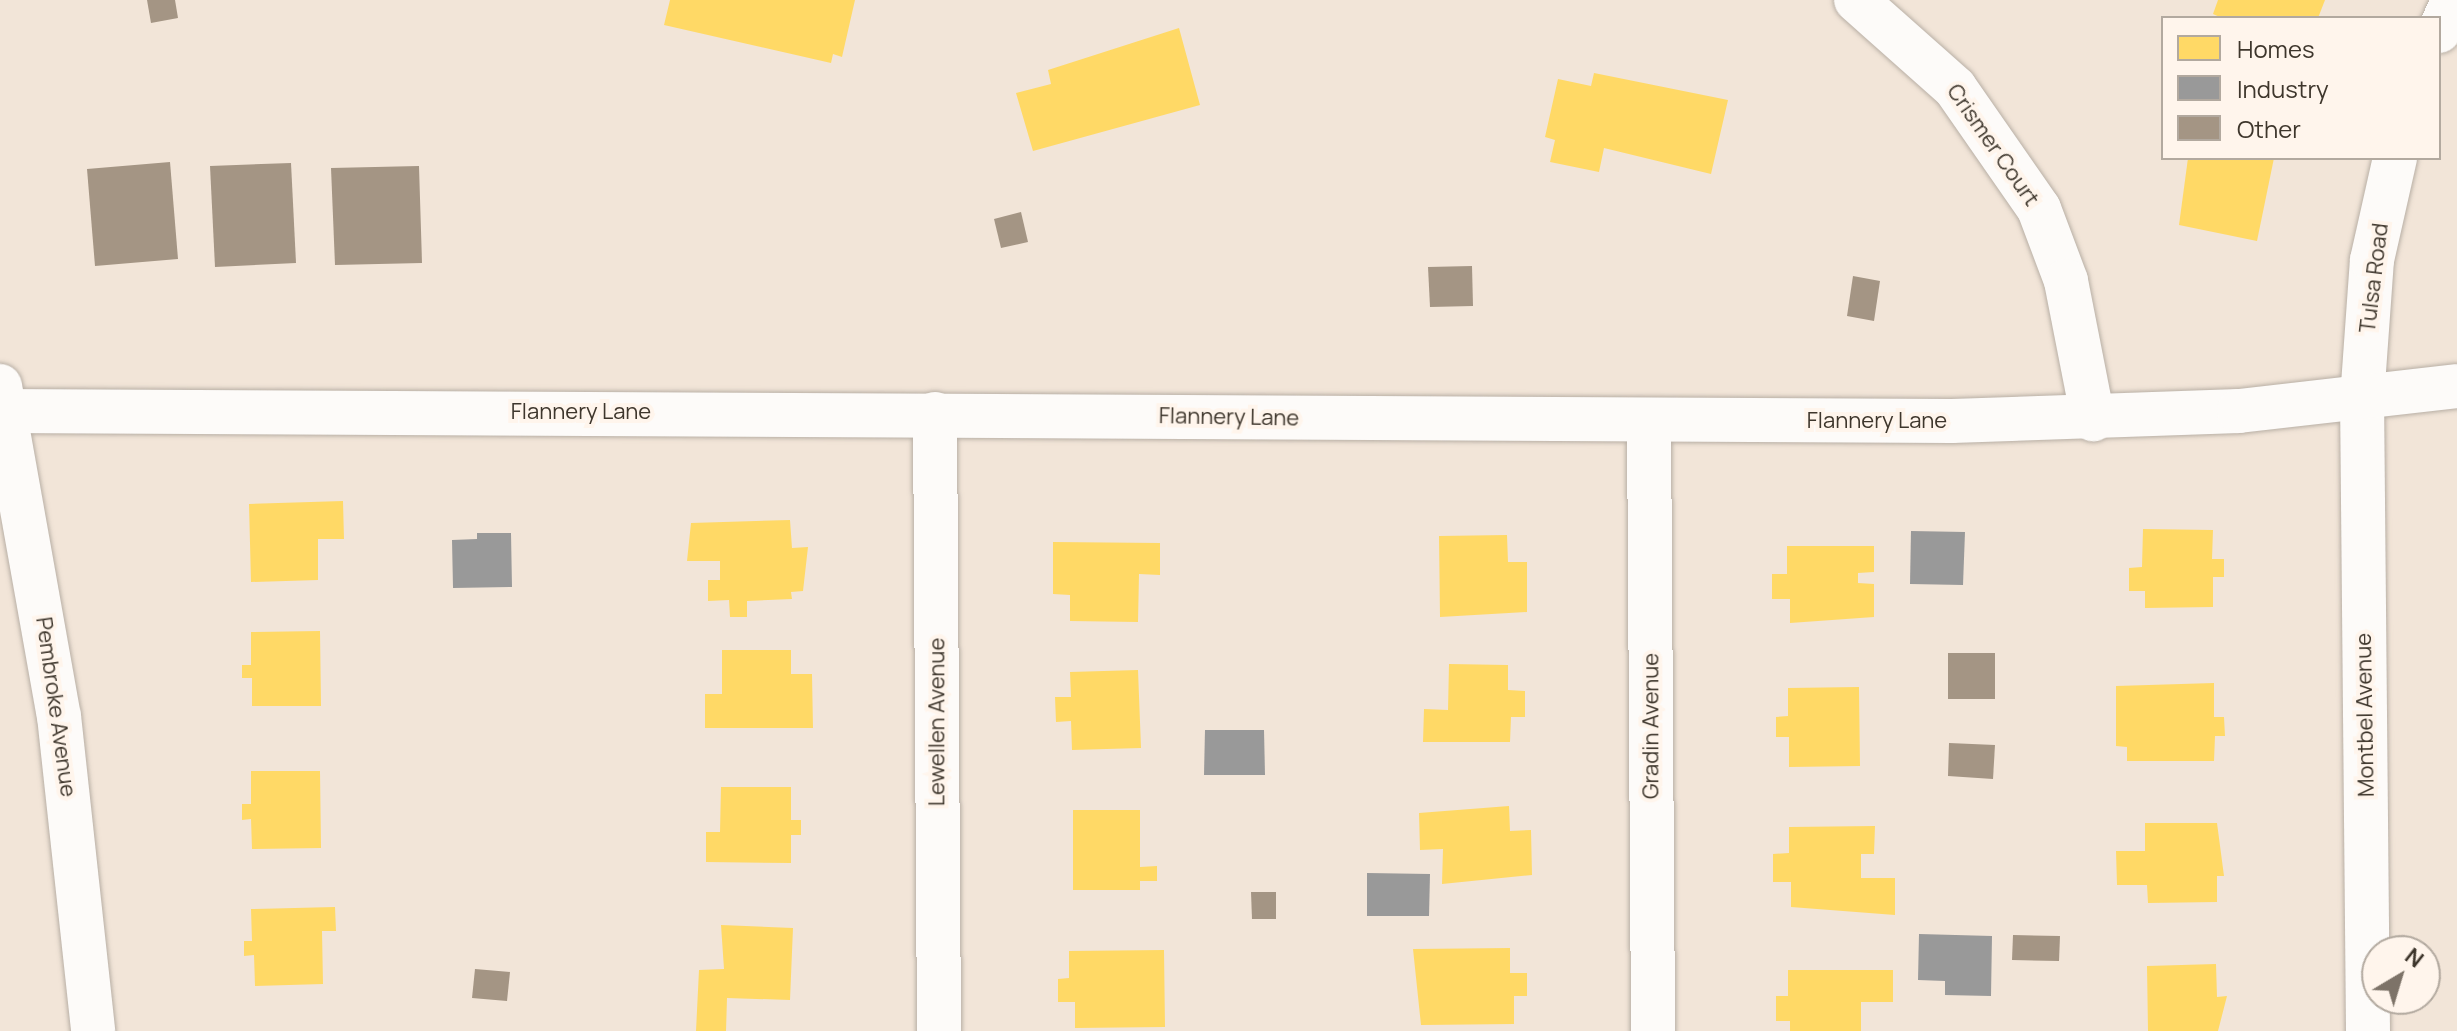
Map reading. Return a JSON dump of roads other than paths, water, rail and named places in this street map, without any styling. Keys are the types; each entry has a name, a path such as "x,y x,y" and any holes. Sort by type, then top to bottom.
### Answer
{"street":[{"name":"Crismer Court","path":"1856,0 1955,88 2039,209 2066,281 2093,419"},
{"path":"2441,27 2454,0"},
{"name":"Tulsa Road","path":"2362,399 2372,260 2395,160"},
{"name":"Flannery Lane","path":"2,403 1649,421 2093,419 2362,399 2457,386"},
{"name":"Montbel Avenue","path":"2362,399 2368,1031"},
{"name":"Pembroke Avenue","path":"2,403 59,716 93,1031"},
{"name":"Lewellen Avenue","path":"935,414 939,1031"},
{"name":"Gradin Avenue","path":"1649,421 1653,1031"}]}
